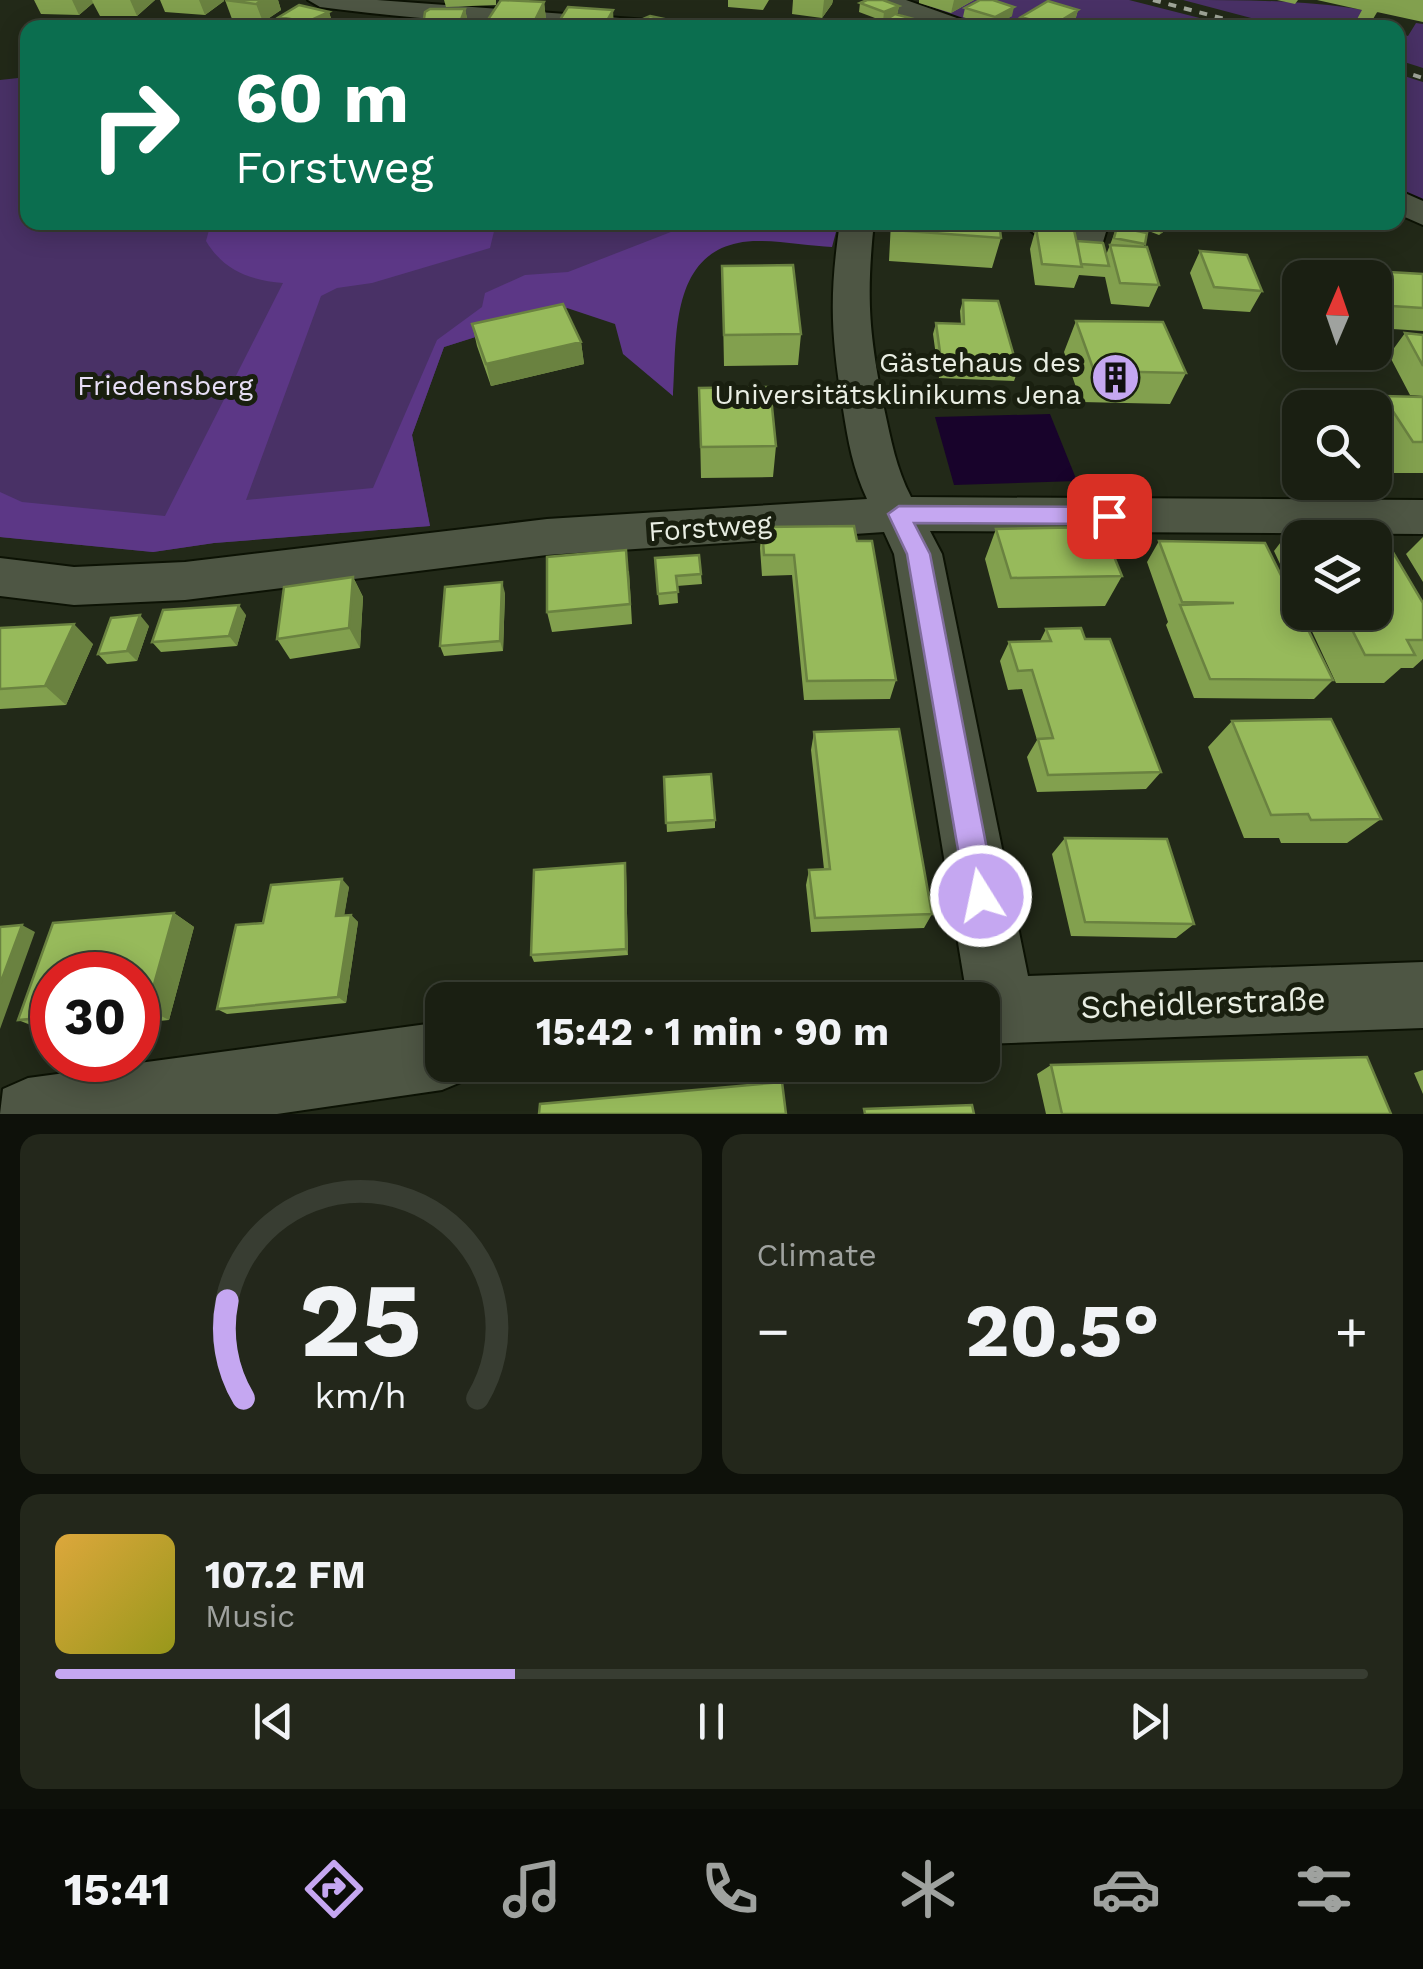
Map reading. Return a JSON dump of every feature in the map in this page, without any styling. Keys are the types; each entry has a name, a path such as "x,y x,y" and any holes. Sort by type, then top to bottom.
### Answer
{"street":[{"path":"320,0 565,20"},
{"path":"883,0 939,20"},
{"path":"856,230 849,286 850,334 875,470 918,554 987,982"},
{"path":"1049,230 1069,237 1090,235 1091,230"},
{"name":"Forstweg","path":"0,577 74,586 184,581 547,537 899,514 1423,516"},
{"name":"Scheidlerstraße","path":"1000,1010 1423,996"},
{"path":"28,1114 425,1058"}],"green space":[{"path":"969,0 1129,0 1208,20 960,20 915,5"},
{"path":"1183,0 1275,1 1363,10 1358,20 1259,20"},
{"path":"1416,23 1423,24 1423,68 1405,62 1405,35"},
{"path":"1405,76 1423,82 1423,203 1405,194"},
{"name":"Friedensberg","path":"20,78 20,230 714,230 567,308 444,347 412,435 430,526 214,543 153,552 0,537 0,80"}],"shaded area":[{"path":"209,230 494,230 490,248 372,283 337,288 321,296 246,500 373,488 437,340 482,307 485,293 525,275 568,272 676,230 836,232 832,247 748,241 716,251 699,265 681,304 673,396 623,354 615,324 567,308 444,347 412,435 430,526 214,543 153,552 0,537 0,492 22,502 165,516 283,283 249,276 230,267 206,241"},
{"path":"1050,414 1077,481 954,485 935,417"}],"building":[{"path":"225,0 262,0 256,4"},
{"path":"501,0 544,2 535,20 488,20"},
{"path":"867,0 899,6 884,12 860,3"},
{"path":"980,0 1014,7 995,17 965,8"},
{"path":"1048,1 1078,10 1062,20 1021,17"},
{"path":"299,5 329,12 311,20 279,17"},
{"path":"568,7 613,10 607,20 560,20"},
{"path":"465,9 461,20 424,20 425,12"},
{"path":"895,14 917,20 886,20"},
{"path":"894,230 1000,230 1001,238"},
{"path":"1036,230 1074,230 1082,267 1042,264"},
{"path":"1116,230 1147,233 1145,244 1114,238"},
{"path":"1077,241 1103,243 1109,266 1081,264"},
{"path":"1110,245 1147,247 1159,285 1120,283"},
{"path":"1200,251 1247,255 1262,291 1214,287"},
{"path":"793,265 801,334 724,335 722,266"},
{"path":"1392,272 1423,274 1423,308 1392,306"},
{"path":"963,300 998,301 1018,370 942,367 936,323 964,324"},
{"path":"563,304 581,342 486,364 472,324"},
{"path":"1076,321 1163,322 1186,373 1094,371"},
{"path":"1405,333 1423,335 1423,366"},
{"path":"770,387 776,446 701,447 699,388"},
{"path":"1392,396 1423,397 1423,442 1413,442 1392,410"},
{"path":"854,526 857,541 872,541 896,680 807,681 794,555 764,555 762,527"},
{"path":"1102,527 1122,576 1011,578 996,529"},
{"path":"1159,541 1265,543 1282,577 1282,630 1308,630 1333,680 1210,679 1180,605 1234,603 1182,602"},
{"path":"626,550 630,604 547,612 547,557"},
{"path":"1392,551 1423,603 1423,640 1407,640 1415,655 1365,655 1352,630 1392,630"},
{"path":"699,555 701,574 676,576 678,592 658,594 655,558"},
{"path":"353,577 349,628 277,639 284,587"},
{"path":"502,582 500,641 440,646 445,587"},
{"path":"239,605 229,636 152,642 163,610"},
{"path":"140,615 127,651 98,654 111,618"},
{"path":"74,624 45,686 0,689 0,628"},
{"path":"1081,628 1085,639 1110,639 1161,772 1048,775 1038,739 1053,738 1032,670 1018,671 1009,642 1051,641 1046,629"},
{"path":"1331,719 1381,819 1311,820 1308,814 1271,815 1232,721"},
{"path":"899,729 932,914 815,918 809,870 830,869 814,732"},
{"path":"711,774 715,820 666,823 664,777"},
{"path":"1065,838 1167,839 1194,924 1085,922"},
{"path":"625,863 626,949 531,955 534,870"},
{"path":"342,879 336,916 351,915 338,997 217,1009 236,925 263,923 271,885"},
{"path":"174,913 160,963 160,952 43,952 53,923"},
{"path":"22,925 0,984 0,927"},
{"path":"30,987 30,1019 18,1020"},
{"path":"1367,1057 1391,1114 1062,1114 1051,1065"},
{"path":"782,1082 786,1114 539,1114 540,1104"},
{"path":"972,1105 974,1114 865,1114 864,1109"}],"railway":[{"path":"1153,0 1228,20"},
{"path":"1405,72 1423,78"}],"place":[{"name":"Gästehaus des Universitätsklinikums Jena","path":"1116,378"}],"route":[{"path":"981,896 918,554 899,514 1109,516"}]}
